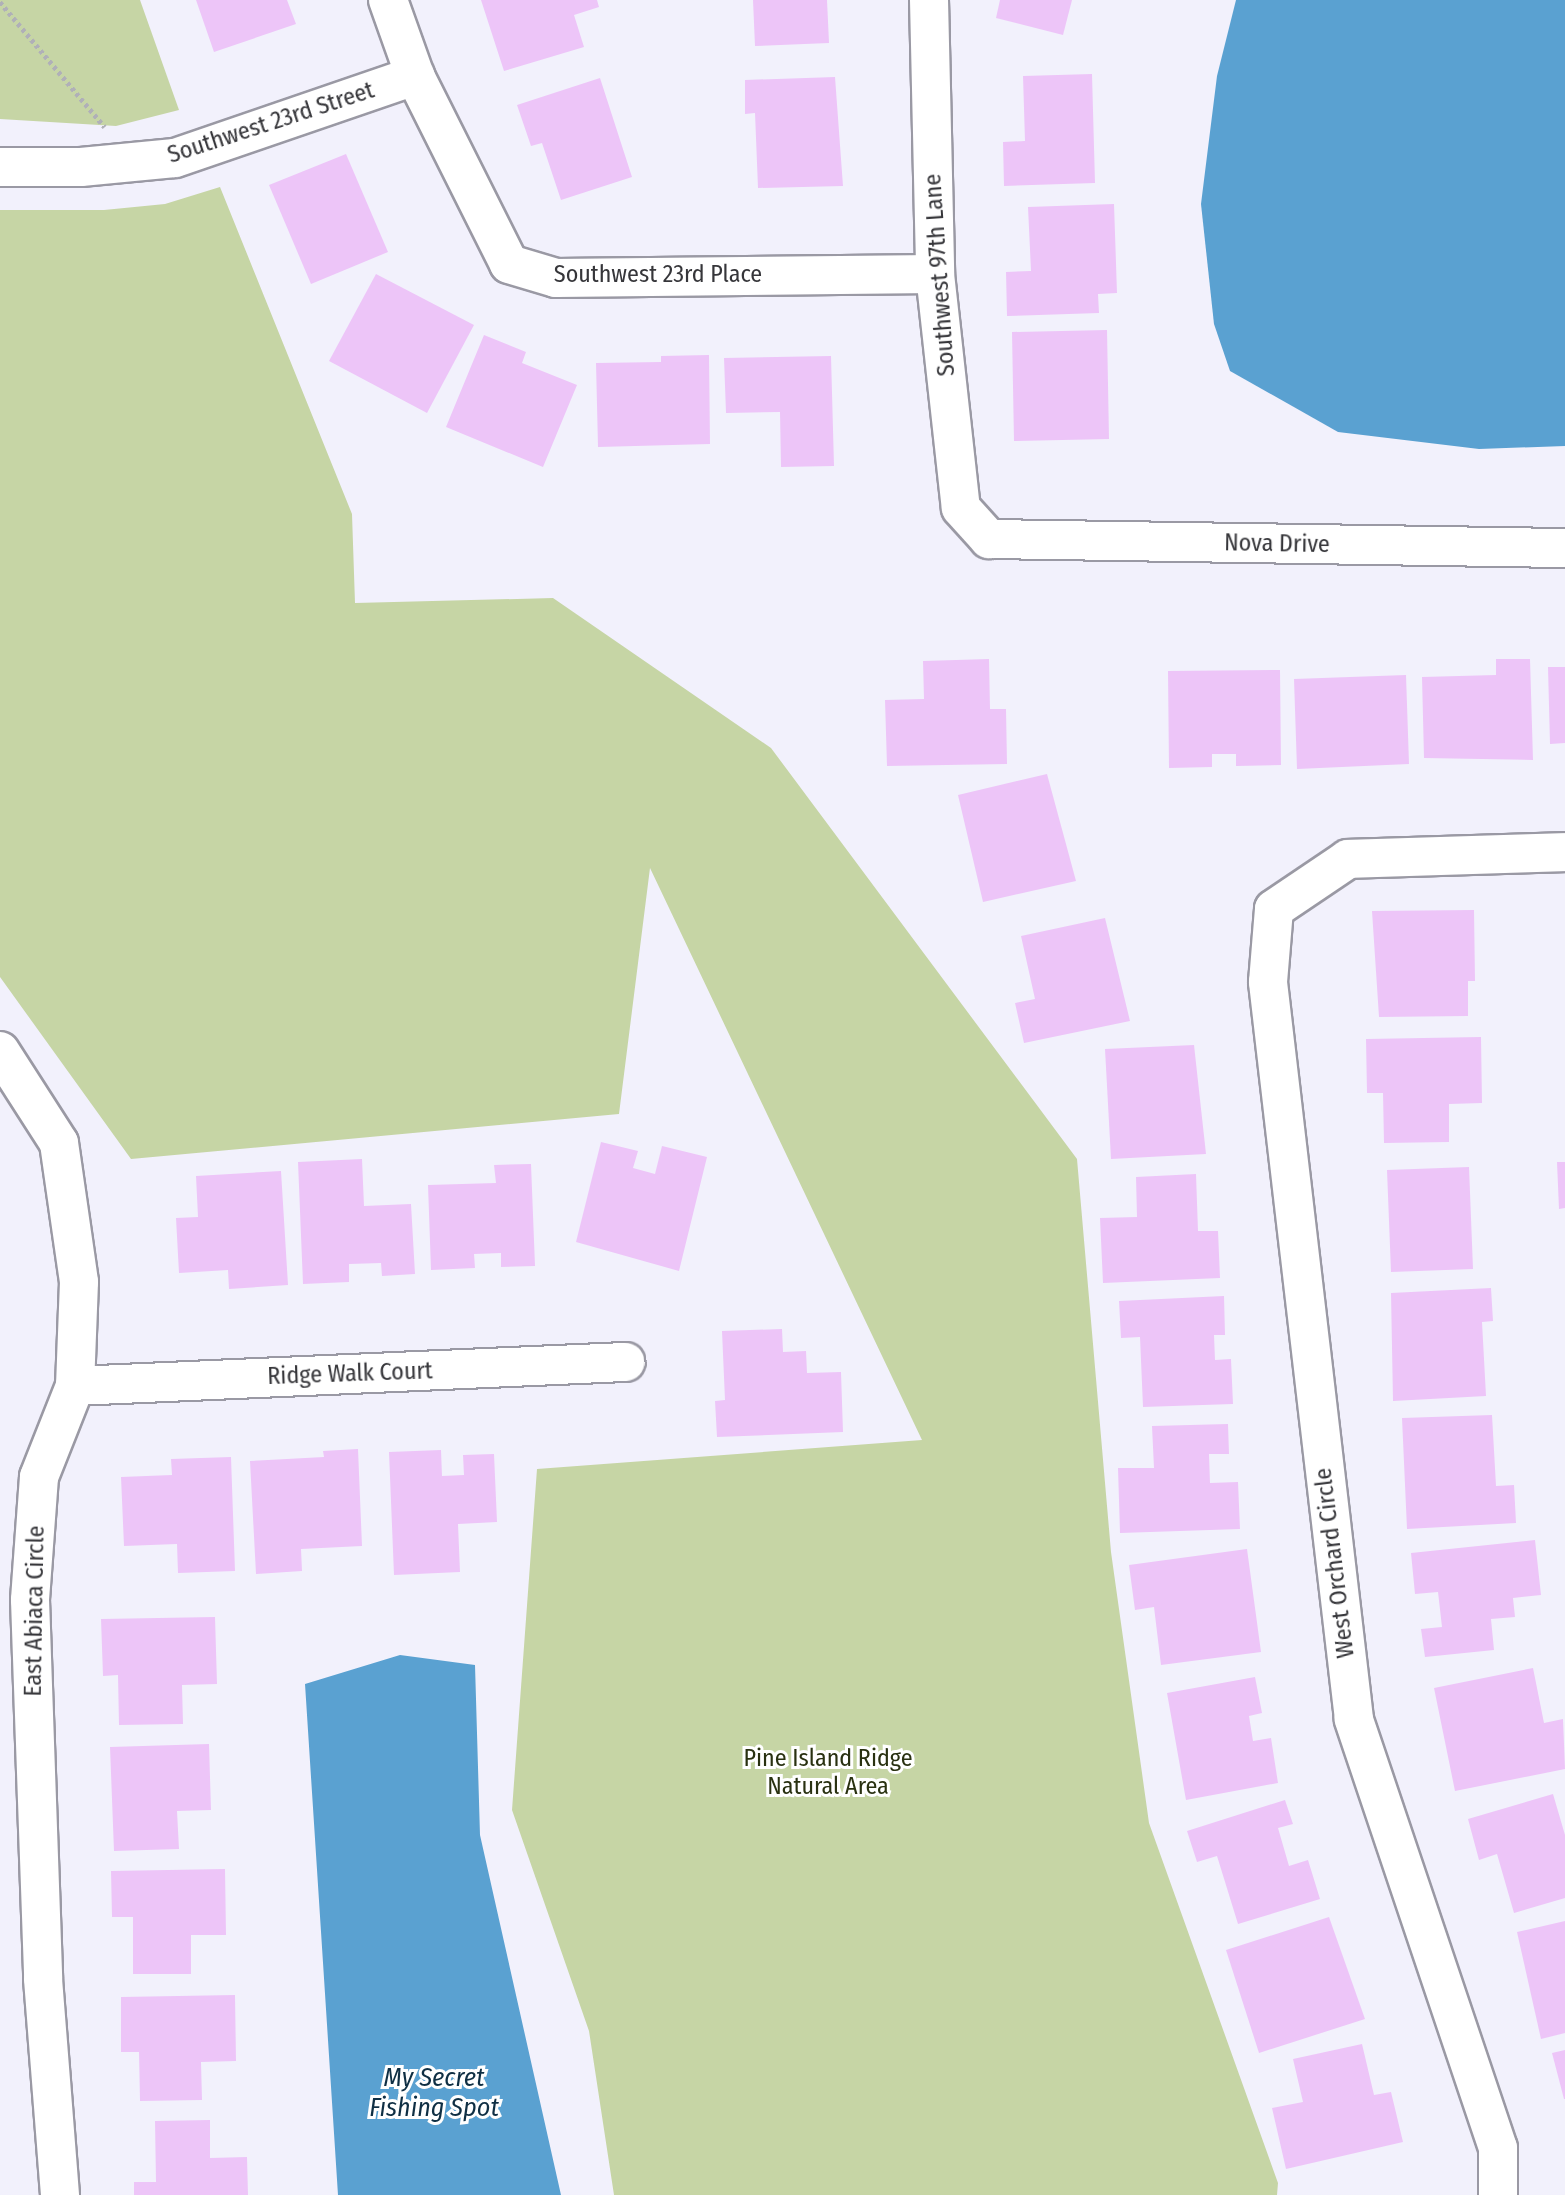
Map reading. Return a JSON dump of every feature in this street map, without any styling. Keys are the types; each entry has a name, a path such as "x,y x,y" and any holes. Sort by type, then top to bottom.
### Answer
{"street":[{"name":"Southwest 23rd Place","path":"388,0 415,76 509,264 556,278 935,274"},
{"name":"Southwest 97th Lane","path":"929,0 935,274 961,508 989,539"},
{"name":"Southwest 23rd Street","path":"0,167 175,158 415,76"},
{"name":"Nova Drive","path":"989,539 1565,548"},
{"name":"West Orchard Circle","path":"1498,2195 1498,2148 1354,1719 1268,982 1274,909 1348,859 1565,852"},
{"name":"East Abiaca Circle","path":"0,1051 59,1143 79,1282 75,1386 39,1477 30,1600 43,1979 60,2195"},
{"name":"Ridge Walk Court","path":"75,1386 625,1362"}],"path":[{"path":"0,2 135,162"}],"green space":[{"path":"0,0 140,0 179,110 116,126 0,119"},
{"name":"Pine Island Ridge Natural Area","path":"220,187 352,514 355,603 553,598 771,748 1077,1159 1111,1552 1149,1823 1278,2183 1277,2195 614,2195 589,2031 512,1810 537,1469 922,1440 650,868 619,1114 131,1159 0,977 0,210 104,210 165,204"}],"water":[{"path":"1236,0 1565,0 1565,446 1479,449 1338,432 1230,371 1214,324 1201,204 1217,76"},
{"name":"My Secret Fishing Spot","path":"400,1655 475,1665 480,1835 561,2195 338,2195 305,1684"}],"building":[{"path":"196,0 287,0 296,24 214,52"},
{"path":"481,0 597,0 599,7 574,15 584,47 504,71"},
{"path":"753,0 827,0 829,43 755,46"},
{"path":"1000,0 1072,0 1063,35 996,18"},
{"path":"1092,74 1095,183 1004,186 1003,142 1025,141 1023,76"},
{"path":"835,77 843,186 758,188 755,113 745,114 745,80"},
{"path":"600,78 632,177 561,200 542,143 531,146 517,105"},
{"path":"346,154 388,252 311,284 269,185"},
{"path":"1114,204 1117,293 1098,294 1099,313 1007,316 1006,272 1031,271 1028,207"},
{"path":"376,274 474,325 427,413 329,361"},
{"path":"1107,330 1109,439 1014,441 1012,332"},
{"path":"484,335 526,352 522,363 577,385 543,467 446,427"},
{"path":"709,355 710,444 598,447 596,363 661,362 661,356"},
{"path":"831,356 834,466 781,467 780,412 726,413 724,358"},
{"path":"989,659 990,709 1006,709 1007,764 887,766 885,700 924,699 923,661"},
{"path":"1496,659 1530,659 1533,760 1424,758 1422,677 1496,675"},
{"path":"1548,667 1565,667 1565,743 1550,744"},
{"path":"1280,670 1281,765 1236,766 1236,754 1212,754 1212,767 1169,768 1168,671"},
{"path":"1406,675 1409,764 1297,769 1294,679"},
{"path":"1047,774 1076,881 983,902 958,795"},
{"path":"1474,910 1475,981 1468,981 1468,1016 1379,1017 1372,911"},
{"path":"1105,918 1130,1021 1024,1043 1015,1003 1035,999 1021,936"},
{"path":"1481,1037 1482,1103 1449,1104 1449,1142 1384,1143 1383,1093 1367,1093 1366,1039"},
{"path":"1194,1045 1206,1154 1111,1159 1105,1049"},
{"path":"601,1142 638,1151 633,1168 655,1174 662,1146 707,1157 679,1271 576,1242"},
{"path":"362,1159 364,1206 411,1204 415,1274 382,1276 381,1263 349,1264 349,1282 303,1284 298,1162"},
{"path":"1557,1162 1565,1162 1565,1208 1559,1209"},
{"path":"531,1164 535,1266 501,1267 501,1253 474,1254 475,1268 431,1270 428,1185 496,1183 494,1165"},
{"path":"1469,1167 1473,1269 1391,1272 1387,1170"},
{"path":"281,1171 288,1285 229,1289 228,1270 179,1273 176,1218 198,1217 196,1176"},
{"path":"1196,1174 1198,1231 1218,1231 1220,1278 1103,1283 1100,1218 1137,1217 1136,1177"},
{"path":"1491,1288 1493,1321 1482,1322 1486,1396 1393,1401 1391,1293"},
{"path":"1224,1296 1225,1335 1214,1335 1215,1360 1231,1359 1233,1404 1143,1407 1140,1337 1121,1338 1119,1301"},
{"path":"782,1329 783,1352 806,1351 807,1373 841,1372 843,1432 717,1437 715,1401 725,1400 722,1331"},
{"path":"1492,1415 1496,1486 1514,1485 1516,1523 1407,1529 1402,1418"},
{"path":"1228,1424 1229,1454 1209,1454 1210,1483 1238,1482 1240,1529 1120,1533 1118,1468 1154,1468 1152,1426"},
{"path":"358,1449 362,1546 301,1549 302,1571 256,1574 250,1461 324,1457 323,1451"},
{"path":"441,1450 442,1476 464,1475 463,1455 494,1454 497,1522 458,1524 460,1572 394,1575 389,1452"},
{"path":"231,1457 235,1571 178,1573 177,1544 124,1546 121,1477 172,1475 171,1459"},
{"path":"1535,1540 1541,1595 1513,1598 1515,1617 1491,1619 1494,1650 1425,1657 1421,1629 1442,1627 1438,1592 1415,1594 1411,1553"},
{"path":"1247,1549 1261,1652 1161,1665 1154,1607 1135,1610 1129,1565"},
{"path":"215,1617 217,1684 182,1685 183,1724 119,1725 118,1675 103,1676 101,1619"},
{"path":"1533,1668 1544,1723 1563,1719 1565,1769 1455,1791 1434,1688"},
{"path":"1255,1677 1262,1713 1249,1716 1253,1741 1271,1738 1278,1783 1186,1800 1167,1693"},
{"path":"209,1744 211,1810 177,1811 179,1849 114,1851 110,1747"},
{"path":"1553,1794 1565,1835 1565,1898 1514,1913 1497,1854 1479,1860 1468,1819"},
{"path":"1285,1800 1293,1824 1278,1828 1289,1866 1308,1860 1320,1899 1238,1924 1217,1856 1197,1862 1187,1831"},
{"path":"225,1869 226,1935 191,1935 191,1974 133,1974 133,1917 112,1917 111,1871"},
{"path":"1329,1917 1365,2019 1259,2053 1226,1950"},
{"path":"1565,1921 1565,2033 1541,2039 1517,1932"},
{"path":"235,1995 236,2061 201,2062 202,2100 140,2101 139,2052 121,2052 121,1997"},
{"path":"1362,2044 1374,2095 1391,2092 1403,2142 1286,2169 1272,2108 1303,2102 1293,2059"},
{"path":"1565,2050 1565,2099 1564,2099 1552,2053"},
{"path":"210,2120 210,2158 247,2157 248,2195 134,2195 134,2182 156,2182 155,2121"}]}
